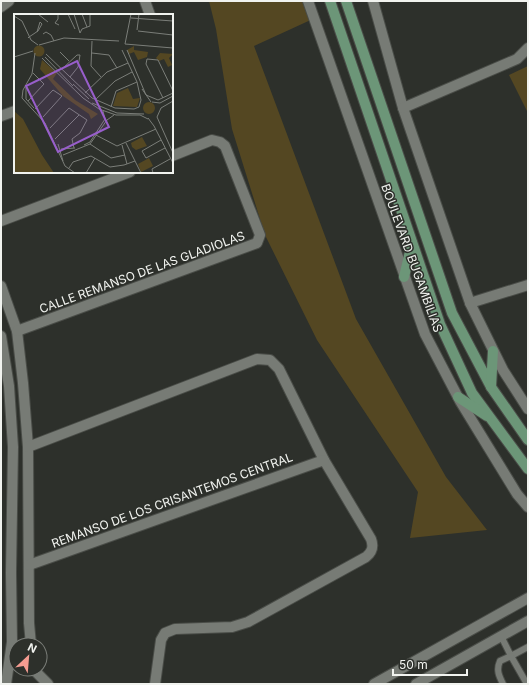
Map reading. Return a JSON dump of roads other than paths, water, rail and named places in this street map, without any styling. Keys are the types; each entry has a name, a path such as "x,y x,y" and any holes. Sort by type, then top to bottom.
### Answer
{"street":[{"path":"1,7 9,1"},
{"path":"145,1 150,14"},
{"name":"BOULEVARD BUGAMBILIAS","path":"308,1 425,334 458,397 517,494 528,507"},
{"name":"BOULEVARD BUGAMBILIAS","path":"330,1 440,324 472,393 528,469"},
{"name":"BOULEVARD BUGAMBILIAS","path":"346,1 452,313 491,386 528,440"},
{"path":"375,1 403,108 470,303 503,370 526,405"},
{"path":"403,108 517,59 528,48"},
{"path":"1,116 14,111"},
{"name":"CALLE REMANSO DE LAS GLADIOLAS","path":"17,331 257,243 260,235 225,146 212,140 173,156"},
{"path":"1,221 127,173"},
{"path":"404,277 412,243"},
{"path":"470,303 528,285"},
{"path":"1,286 17,331 28,447 30,637"},
{"path":"1,336 9,386 13,447 11,573 12,637"},
{"path":"491,386 493,351"},
{"path":"28,447 257,359 270,360 279,369 324,460 371,539 373,547 370,554 366,557 248,622 232,627 175,629 168,631 161,640 155,684"},
{"path":"458,397 491,419"},
{"name":"REMANSO DE LOS CRISANTEMOS CENTRAL","path":"29,565 324,460"},
{"path":"378,683 528,598"},
{"path":"416,684 528,621"}],"lane":[{"path":"501,636 527,684"},
{"path":"503,684 498,675 498,666 500,661 528,646"}]}
